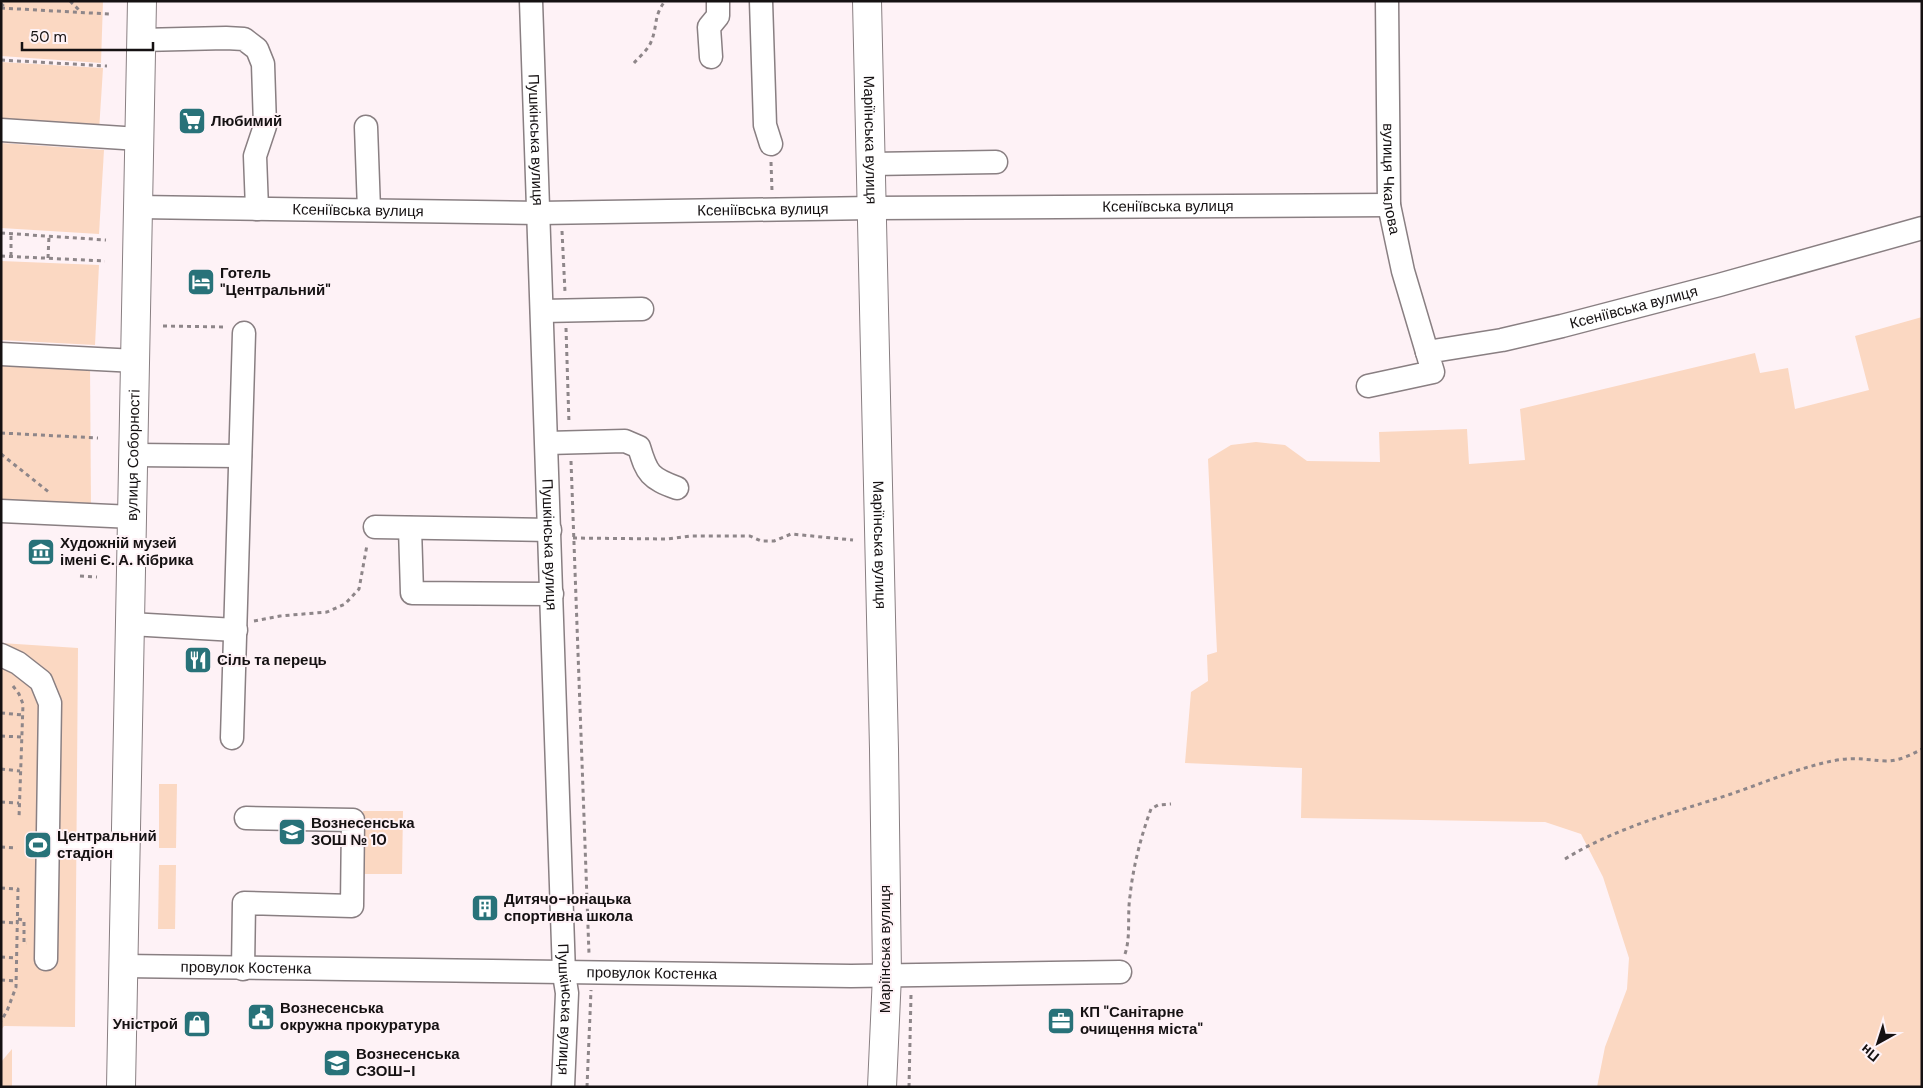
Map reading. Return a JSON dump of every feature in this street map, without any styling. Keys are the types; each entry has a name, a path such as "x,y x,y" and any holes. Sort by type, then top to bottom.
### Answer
{"main road":[{"name":"вулиця Соборності","path":"121,1087 142,1"},
{"name":"Маріїнська вулиця","path":"867,1 880,546 899,975 882,1087"}],"street":[{"name":"Пушкінська вулиця","path":"531,1 564,974 567,993 563,1087"},
{"path":"711,57 709,27 718,16 718,1"},
{"path":"761,1 765,124 771,144"},
{"name":"вулиця Чкалова","path":"1387,1 1389,205 1403,271 1427,352"},
{"path":"141,40 244,39 257,49 262,64 265,126 255,156 257,209"},
{"path":"366,127 369,210"},
{"path":"1,130 139,139"},
{"path":"871,164 996,162"},
{"name":"Ксеніївська вулиця","path":"138,207 562,213 872,208 1389,205"},
{"name":"Ксеніївська вулиця","path":"1427,352 1502,340 1562,326 1719,285 1922,228"},
{"path":"542,311 642,309"},
{"path":"232,738 244,333"},
{"path":"1368,386 1432,372 1427,352"},
{"path":"1,354 136,361"},
{"path":"547,443 625,441 639,447 646,469 661,482 677,488"},
{"path":"134,455 240,456"},
{"path":"1,511 133,517"},
{"path":"375,527 550,530"},
{"path":"410,528 412,593 552,594"},
{"path":"130,624 236,630"},
{"path":"1,655 18,662 41,680 50,703 46,959"},
{"path":"243,969 244,903 352,906 353,820 246,818"},
{"path":"48,844 126,847"},
{"name":"провулок Костенка","path":"124,966 564,974 899,975 1122,966"}],"path":[{"path":"1,7 6,1"},
{"path":"70,1 81,12"},
{"path":"634,63 650,44 656,26 657,12 665,1"},
{"path":"1,7 109,14"},
{"path":"1,60 107,66"},
{"path":"771,144 772,210"},
{"path":"562,213 591,992 587,1087"},
{"path":"1,233 106,240"},
{"path":"11,234 11,256"},
{"path":"48,258 49,236"},
{"path":"1,256 106,260"},
{"path":"163,326 244,327 244,333"},
{"path":"1,433 98,438"},
{"path":"1,454 75,514"},
{"path":"236,630 260,619 327,612 344,604 359,589 368,534 375,527"},
{"path":"573,538 667,539 750,536 761,541 774,541 791,534 852,540"},
{"path":"80,576 97,577"},
{"path":"8,680 20,694 23,704 19,818"},
{"path":"1,713 23,714"},
{"path":"1,736 22,737"},
{"path":"1565,860 1606,836 1808,768 1836,760 1861,758 1887,761 1906,757 1922,749"},
{"path":"1,769 28,773"},
{"path":"1,802 19,803"},
{"path":"1122,966 1129,942 1130,894 1144,826 1151,809 1158,805 1171,804"},
{"path":"1,848 17,848"},
{"path":"1,888 18,889 16,988 7,1011 1,1020"},
{"path":"1,922 24,920 24,942"},
{"path":"1,957 18,958"},
{"path":"899,975 908,1087"},
{"path":"1,980 16,981"}],"shaded area":[{"path":"1,1 103,1 101,63 1,56"},
{"path":"1,62 103,68 99,131 1,125"},
{"path":"1,143 104,150 99,234 1,228"},
{"path":"1,261 99,265 95,345 1,340"},
{"path":"1922,317 1922,1087 1597,1087 1605,1047 1627,989 1629,958 1603,877 1581,834 1545,822 1301,818 1302,768 1185,763 1191,692 1208,681 1207,655 1217,652 1208,459 1231,445 1256,442 1285,445 1307,461 1380,462 1379,432 1467,429 1469,464 1525,460 1520,409 1755,353 1760,373 1788,368 1795,409 1869,390 1855,336"},
{"path":"1,358 90,363 91,508 1,504"},
{"name":"Центральний стадіон","path":"1,643 78,648 75,1027 4,1026 1,1030"},
{"path":"159,784 177,784 176,848 159,848"},
{"path":"363,811 403,811 402,874 363,874"},
{"path":"159,865 176,865 175,929 158,929"},
{"path":"12,1049 12,1087 1,1087 1,1062"}],"place":[{"name":"Любимий","path":"192,121"},
{"name":"Готель \"Центральний\"","path":"201,282"},
{"name":"Художній музей імені Є. А. Кібрика","path":"41,552"},
{"name":"Сіль та перець","path":"198,660"},
{"name":"Вознесенська ЗОШ № 10","path":"292,832"},
{"name":"Центральний стадіон","path":"38,845"},
{"name":"Дитячо-юнацька спортивна школа","path":"485,908"},
{"name":"Вознесенська окружна прокуратура","path":"261,1017"},
{"name":"КП \"Санітарне очищення міста\"","path":"1061,1021"},
{"name":"Уністрой","path":"197,1024"},
{"name":"Вознесенська СЗОШ-І","path":"337,1063"}]}
